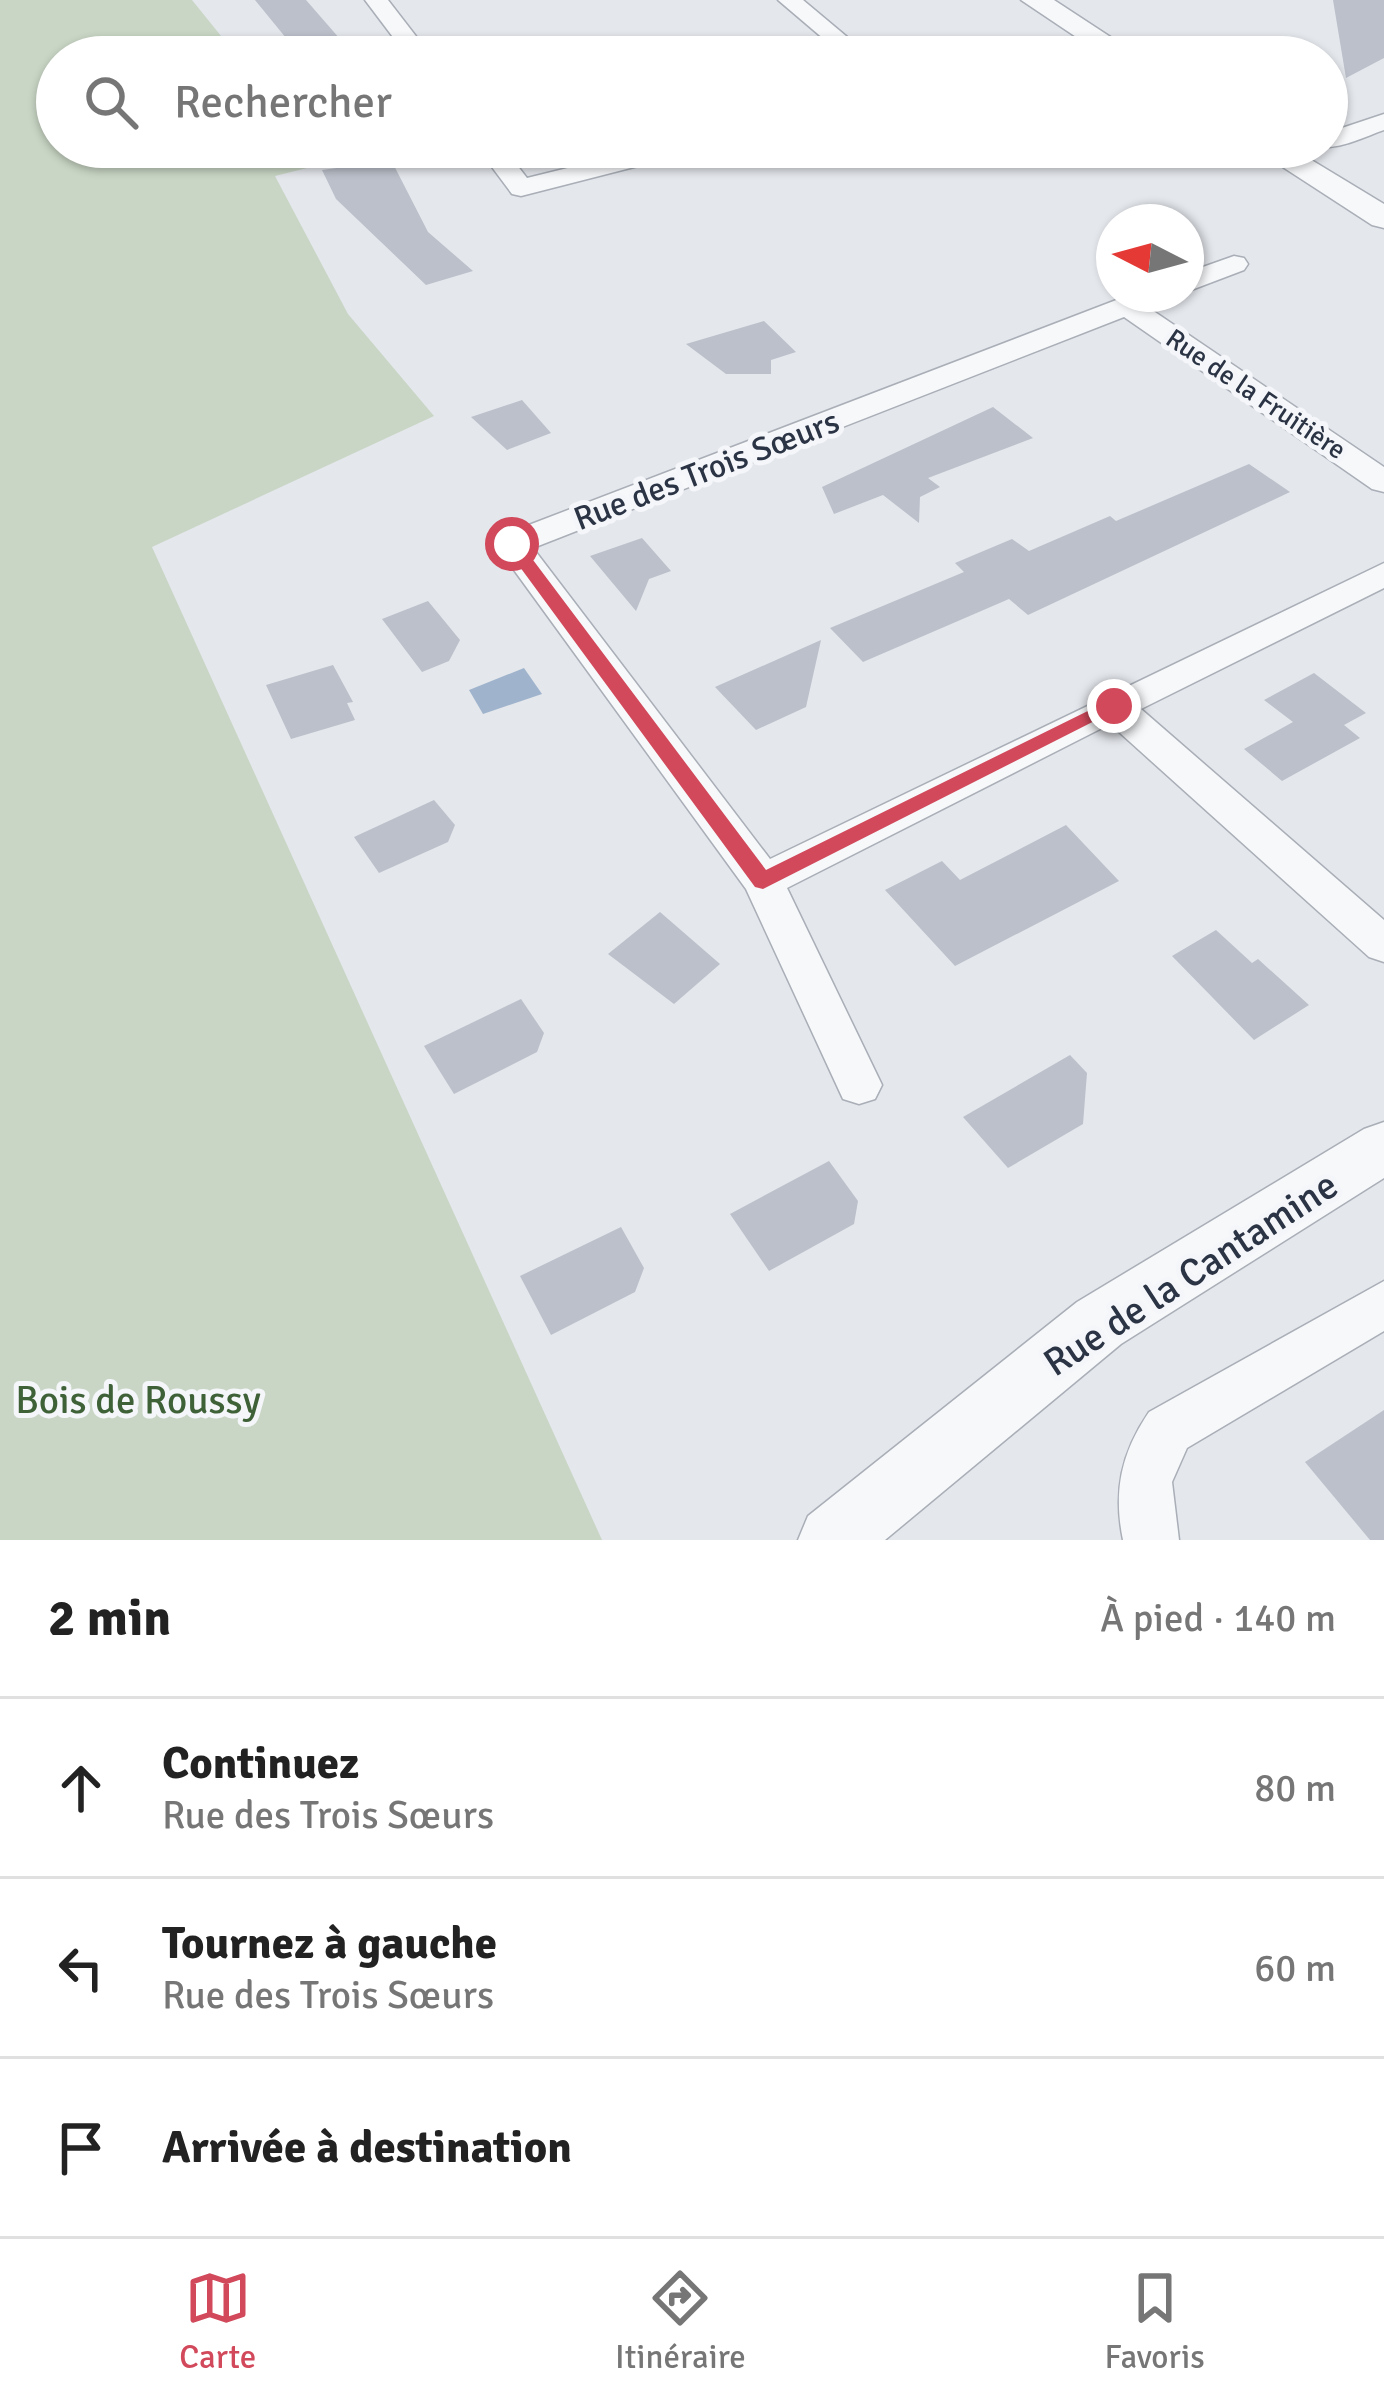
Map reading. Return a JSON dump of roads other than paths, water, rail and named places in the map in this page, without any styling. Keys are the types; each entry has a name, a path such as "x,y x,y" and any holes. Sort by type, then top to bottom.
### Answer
{"street":[{"path":"376,0 404,36"},
{"path":"790,0 834,36"},
{"path":"1035,0 1093,36"},
{"path":"1348,134 1384,122"},
{"path":"506,168 521,188 601,168"},
{"path":"1313,168 1384,218"},
{"path":"1204,276 1234,264"},
{"name":"Rue des Trois Sœurs","path":"859,1085 763,881 512,544 1112,312"},
{"name":"Rue de la Fruitière","path":"1159,312 1384,482"},
{"path":"763,881 1384,574"},
{"path":"1114,706 1384,945"},
{"name":"Rue de la Cantamine","path":"832,1540 1099,1324 1384,1147"},
{"path":"1151,1540 1144,1513 1147,1459 1168,1430 1384,1304"}],"water":[{"path":"524,668 542,694 483,714 469,690"}],"park label":[{"name":"Bois de Roussy","path":"138,1399"}]}
